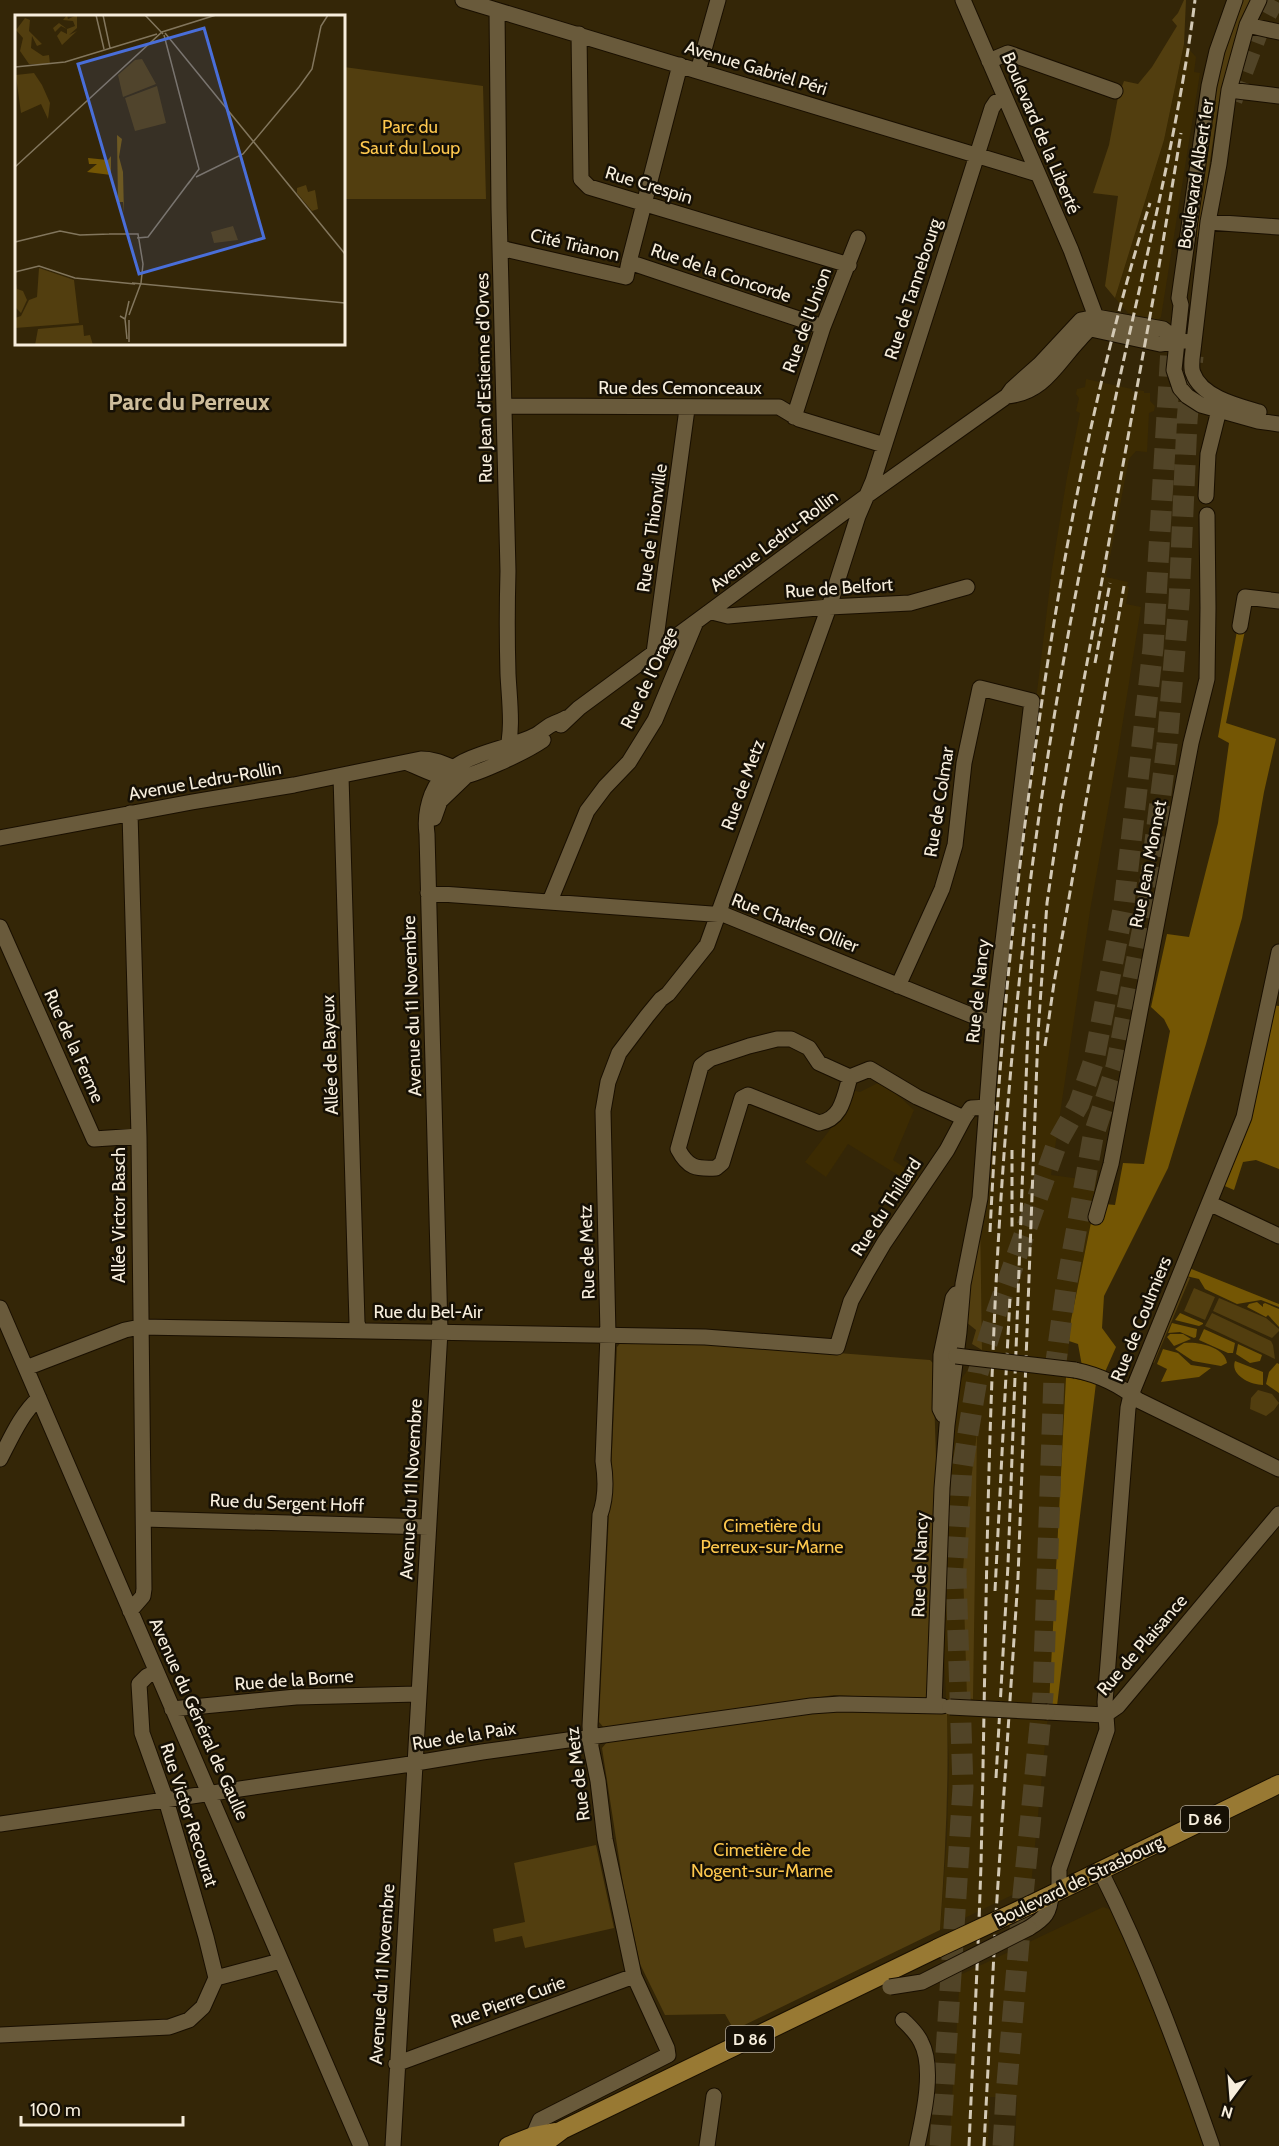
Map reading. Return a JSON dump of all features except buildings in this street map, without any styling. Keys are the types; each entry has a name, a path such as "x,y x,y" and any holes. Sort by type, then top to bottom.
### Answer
{"main road":[{"name":"Boulevard de Strasbourg","path":"858,1988 1279,1784"},
{"name":"D 86","path":"508,2146 537,2141 562,2130 858,1988"}],"street":[{"name":"Avenue Gabriel Péri","path":"463,0 1038,174"},
{"path":"698,70 718,0"},
{"name":"Boulevard de la Liberté","path":"963,0 1082,281 1090,322"},
{"name":"Boulevard Albert 1er","path":"1163,329 1179,298 1209,86 1217,51 1235,0"},
{"name":"Boulevard Albert 1er","path":"1220,405 1192,372 1193,341 1208,222 1229,90 1247,25 1258,0"},
{"name":"Rue Jean d'Estienne d'Orves","path":"496,11 508,572 509,744"},
{"path":"1247,25 1279,32"},
{"name":"Rue Crespin","path":"579,34 581,179 589,187 849,265"},
{"path":"988,61 1008,53 1115,91"},
{"name":"Rue de la Concorde","path":"680,65 629,262 823,327"},
{"path":"1229,90 1279,96"},
{"name":"Rue de Tannebourg","path":"866,497 992,108 996,102 1005,98"},
{"path":"1208,222 1279,227"},
{"name":"Rue de l'Union","path":"794,417 823,327 858,238"},
{"name":"Cité Trianon","path":"500,248 626,277 629,262"},
{"name":"Boulevard Albert 1er","path":"1179,298 1181,305 1174,370 1180,388 1187,396 1201,405 1220,405"},
{"path":"1090,322 1163,329 1177,340"},
{"path":"1090,322 1160,344 1177,340 1193,341"},
{"name":"Avenue Ledru-Rollin","path":"1014,396 1012,389 1090,322"},
{"name":"Avenue Ledru-Rollin","path":"452,773 487,762 506,752 509,744 534,736 566,718 866,497 1014,396 1046,378 1080,338 1090,322"},
{"path":"1220,405 1279,418"},
{"path":"1220,405 1266,423 1279,424"},
{"path":"1206,496 1208,454 1220,405"},
{"name":"Rue des Cemonceaux","path":"505,406 779,407 794,417 884,445"},
{"name":"Rue de Thionville","path":"654,653 687,408"},
{"name":"Rue de Metz","path":"537,2141 540,2120 668,2055 668,2048 634,1976 605,1839 591,1738 600,1515 604,1502 605,1473 603,1461 608,1335 603,1111 608,1082 616,1059 630,1037 707,945 753,813 830,607 866,497"},
{"name":"Rue Jean Monnet","path":"1096,1217 1111,1164 1191,743 1207,680 1207,514"},
{"name":"Rue de Belfort","path":"712,612 728,616 910,603 967,587"},
{"path":"1240,626 1245,597 1279,601"},
{"name":"Rue de l'Orage","path":"550,901 587,811 605,787 629,762 655,720 695,624"},
{"name":"Rue de Colmar","path":"898,986 942,889 955,845 964,763 980,688 1032,701"},
{"name":"Rue de Nancy","path":"942,1706 942,1488 947,1425 963,1284 980,1198 993,1024 1032,701"},
{"name":"Avenue Ledru-Rollin","path":"3,838 408,764 452,773 532,747 556,731 566,718"},
{"name":"Avenue du 11 Novembre","path":"427,834 452,773"},
{"name":"Avenue du 11 Novembre","path":"390,2141 440,1331 425,822 429,802 452,773"},
{"name":"Allée de Bayeux","path":"341,776 357,1323 360,1331"},
{"name":"Allée Victor Basch","path":"130,813 139,1136 144,1519 144,1588 142,1596 130,1611"},
{"name":"Rue Charles Ollier","path":"428,892 730,916 993,1024"},
{"name":"Rue de la Ferme","path":"0,927 93,1139 139,1136"},
{"name":"Rue de Coulmiers","path":"1105,1715 1128,1408 1131,1395 1244,1117 1279,951"},
{"path":"850,1077 837,1114 830,1121 819,1123 748,1095 742,1098 722,1163 716,1168 701,1169 685,1162 678,1149 701,1066 710,1059 777,1039 791,1039 809,1048 819,1063 850,1077 870,1069 917,1097 964,1118 971,1108 988,1107"},
{"name":"Rue du Thillard","path":"837,1347 856,1291 884,1243 947,1149 964,1118"},
{"path":"1209,1203 1279,1236"},
{"name":"Rue de Nancy","path":"947,1425 940,1409 941,1355 953,1298 963,1284"},
{"name":"Avenue du Général de Gaulle","path":"2,1317 361,2146"},
{"name":"Rue du Bel-Air","path":"26,1368 125,1330 140,1327 705,1337 837,1347"},
{"path":"956,1356 1091,1373 1138,1400 1279,1469"},
{"path":"0,1459 21,1421 39,1398"},
{"name":"Rue de Plaisance","path":"858,1988 922,1982 1043,1920 1055,1892 1059,1869 1107,1730 1105,1715 1118,1706 1279,1514"},
{"name":"Rue du Sergent Hoff","path":"144,1519 428,1527"},
{"name":"Rue Victor Recourat","path":"156,1672 147,1676 139,1684 142,1733 166,1800 216,1978"},
{"name":"Rue de la Borne","path":"172,1709 296,1697 418,1694"},
{"name":"Rue de la Paix","path":"0,1824 414,1764 482,1752 811,1706 840,1704 942,1706 1105,1715"},
{"path":"1100,1870 1140,1954 1179,2052 1212,2146"},
{"path":"0,2035 169,2027 189,2020 203,2007 216,1978 280,1961"},
{"name":"Rue Pierre Curie","path":"396,2064 634,1976"},
{"path":"903,2020 923,2044 928,2068 917,2146"},
{"path":"707,2146 714,2097"}],"shaded area":[{"path":"1184,44 1196,57 1194,72 1200,73 1161,317 1158,320 1128,313 1115,298 1164,140"},
{"path":"1086,379 1132,389 1136,392 1137,390 1150,393 1150,401 1155,406 1154,411 1149,413 1147,452 1136,451 1129,459 1106,577 1128,582 1126,604 1141,607 1090,911 1051,1175 1096,1181 1095,1203 1071,1320 1049,1704 1031,1886 940,1930 947,1837 949,1764 943,1632 949,1486 960,1381 968,1369 979,1364 982,1350 980,1209 1009,921 1052,569 1080,413 1076,411 1079,398 1076,394 1077,389 1085,387"},
{"path":"1250,606 1226,723 1276,739 1264,792 1242,918 1168,1168 1104,1296 1102,1328 1116,1347 1105,1372 1082,1366 1078,1344 1069,1341 1071,1320 1095,1203 1115,1205 1123,1163 1144,1164 1170,1031 1164,1019 1151,1007 1167,934 1189,937 1218,823 1229,743 1218,737 1237,631"},
{"path":"1271,1005 1279,1006 1279,1169 1256,1160 1243,1162 1234,1190 1220,1184"},
{"path":"882,1081 914,1110 893,1160 919,1177 914,1185 848,1144 826,1177 805,1162 832,1127 852,1090 860,1092"},
{"path":"1189,1268 1279,1304 1279,1307 1261,1300 1237,1304 1205,1289 1199,1279 1186,1276"},
{"path":"1257,1302 1263,1307 1265,1303 1279,1309 1279,1327 1268,1315 1266,1317 1247,1307"},
{"path":"1180,1313 1203,1324 1199,1326 1175,1320"},
{"path":"1172,1323 1197,1329 1196,1337 1180,1332 1168,1333"},
{"path":"1204,1329 1235,1343 1233,1353 1199,1340"},
{"path":"1170,1334 1183,1334 1191,1339 1174,1346 1167,1337"},
{"path":"1184,1343 1210,1346 1225,1357 1227,1363 1221,1366 1193,1361 1175,1349"},
{"path":"1238,1344 1262,1355 1260,1361 1250,1363 1236,1354"},
{"path":"1163,1349 1178,1353 1191,1365 1211,1368 1199,1377 1161,1382 1167,1369 1157,1364"},
{"path":"1235,1361 1263,1372 1263,1385 1252,1383 1238,1375 1235,1371"},
{"path":"1277,1363 1279,1364 1279,1393 1266,1384 1269,1372"},
{"path":"1066,1377 1096,1383 1057,1706 1049,1704"},
{"path":"1103,1907 1115,1911 1176,2060 1204,2146 1015,2146 1017,2097 990,2097 988,2146 949,2146 960,1975"}],"green space":[{"path":"1186,0 1184,44 1164,140 1115,298 1105,286 1118,196 1093,193 1109,145 1118,97 1124,81 1138,84 1152,67 1177,26 1172,20"},
{"path":"1241,0 1255,0 1223,88 1217,113 1199,237 1197,237 1198,201 1220,64"},
{"name":"Parc du Saut du Loup","path":"345,67 483,86 486,199 345,199"},
{"path":"980,1209 982,1350 972,1344 976,1330 966,1322"},
{"path":"1186,1276 1190,1278 1154,1363 1150,1362"},
{"path":"1194,1288 1215,1297 1205,1320 1184,1311"},
{"path":"1219,1298 1266,1318 1279,1331 1272,1338 1213,1311"},
{"path":"1212,1313 1271,1341 1275,1359 1205,1326"},
{"name":"Cimetière du Perreux-sur-Marne","path":"623,1340 694,1342 930,1360 933,1363 937,1490 929,1700 834,1695 605,1729 599,1722 617,1347"},
{"path":"1258,1390 1272,1394 1279,1403 1266,1416 1250,1409 1251,1398"},
{"path":"977,1433 973,1699 967,1698 963,1570"},
{"name":"Cimetière de Nogent-sur-Marne","path":"836,1709 947,1714 946,1822 940,1930 734,2030 725,2014 665,2015 640,1964 623,1884 602,1748 607,1742"},
{"path":"596,1845 614,1928 525,1948 522,1936 495,1942 493,1929 525,1922 514,1863"}],"tunnel":[{"path":"1232,100 1260,26 1274,0"},
{"path":"940,2146 963,1787 956,1574 962,1470 978,1373 997,1311 1057,1143 1079,1104 1094,1060 1124,904 1153,648 1171,348"},
{"path":"1003,2146 1023,1895 1043,1695 1054,1376 1066,1288 1093,1137 1116,1067 1147,906 1167,745 1179,602 1187,421 1193,356"}],"railway":[{"path":"969,2146 981,1864 993,1353 1007,1114 1018,995 1039,817 1067,640 1101,464 1169,153 1195,0"},
{"path":"984,2146 996,1914 1018,1578 1038,1033 1047,903 1061,806 1181,133"},
{"path":"990,1232 997,1108 1014,921 1028,798 1047,668 1070,534 1097,400 1150,203"},
{"path":"1095,663 1110,583"},
{"path":"1045,1046 1124,586"},
{"path":"996,1778 1008,1565 1034,924"},
{"path":"1012,1150 1012,1231"},
{"path":"995,1591 1010,1297"}],"district":[{"name":"Parc du Perreux","path":"189,402"}]}
